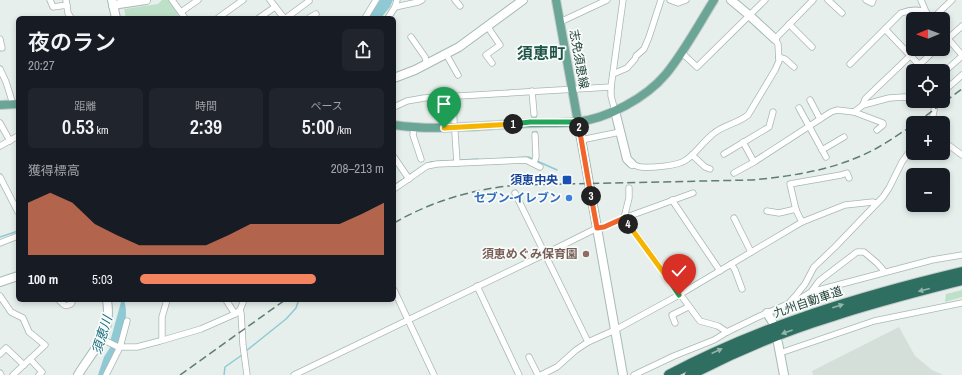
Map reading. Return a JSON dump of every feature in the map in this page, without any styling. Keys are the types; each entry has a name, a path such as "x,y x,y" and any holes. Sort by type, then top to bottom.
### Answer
{"highway":[{"name":"九州自動車道","path":"669,375 698,360 778,326 880,293 962,272"},
{"name":"九州自動車道","path":"692,375 714,362 772,338 832,316 962,280"},
{"path":"664,375 698,360"}],"main road":[{"name":"志免須恵線","path":"556,0 578,122"},
{"path":"396,125 414,128 444,128 530,122 578,122 615,111 642,95 665,74 714,0"},
{"path":"0,105 15,104"}],"street":[{"path":"50,0 52,7 66,3 69,16"},
{"path":"115,16 112,3 119,4 146,0"},
{"path":"172,0 184,16"},
{"path":"181,12 198,0"},
{"path":"221,16 243,0"},
{"path":"270,0 283,16"},
{"path":"369,0 373,6"},
{"path":"366,16 376,0"},
{"path":"389,16 395,7 397,0"},
{"path":"395,7 422,0"},
{"path":"455,0 460,6"},
{"path":"396,77 427,64 459,47 523,0"},
{"path":"560,22 607,0"},
{"path":"623,0 611,96 627,159 632,164 640,167 678,164 685,161 713,134 748,115 775,70 780,57 778,44 775,39 731,0"},
{"path":"613,74 627,68 636,56 644,49 661,0"},
{"path":"670,0 678,3 686,0"},
{"path":"681,52 697,67 765,0"},
{"path":"775,39 814,0"},
{"path":"828,0 842,14"},
{"path":"866,0 872,3 873,0"},
{"path":"921,0 926,12"},
{"path":"939,12 952,0"},
{"path":"288,16 309,1"},
{"path":"263,16 275,7"},
{"path":"850,64 901,13 909,10 926,12"},
{"path":"312,16 316,14"},
{"path":"789,24 812,48"},
{"path":"487,26 500,45 486,55 492,63"},
{"path":"950,37 962,26"},
{"path":"885,29 906,50"},
{"path":"411,37 425,58 427,64"},
{"path":"0,39 2,48"},
{"path":"950,41 962,56 950,67"},
{"path":"446,54 458,75"},
{"path":"863,105 865,99 910,56"},
{"path":"912,56 918,64"},
{"path":"920,64 928,56"},
{"path":"780,57 785,59 794,67"},
{"path":"0,69 15,104"},
{"path":"950,86 962,75"},
{"path":"396,106 407,101 424,98 611,87"},
{"path":"532,91 534,114"},
{"path":"453,96 454,121"},
{"path":"854,112 863,105 889,98 906,97"},
{"path":"810,100 820,119"},
{"path":"799,108 826,157"},
{"path":"734,173 754,162 831,112 838,110 854,112 883,123 883,126 877,130"},
{"path":"724,154 769,127 773,112"},
{"path":"578,122 623,375"},
{"path":"0,123 10,141"},
{"path":"414,128 413,135 421,159"},
{"path":"581,140 620,132"},
{"path":"455,133 457,163"},
{"path":"534,163 536,157 535,136"},
{"path":"0,146 16,137"},
{"path":"822,150 844,137"},
{"path":"744,142 754,162"},
{"path":"950,146 962,154"},
{"path":"692,155 705,168 710,169"},
{"path":"788,304 798,294 814,267 835,248 883,196 906,157"},
{"path":"396,188 427,166 437,164 526,160 540,167"},
{"path":"396,162 409,179"},
{"path":"802,222 796,209 790,184 841,176 847,173 849,178"},
{"path":"0,177 16,208"},
{"path":"629,188 624,218 679,295 700,321 718,326 727,332"},
{"path":"515,193 588,342"},
{"path":"294,375 597,228 604,227 624,218 693,193"},
{"path":"672,200 720,271"},
{"path":"541,375 557,367 576,350 588,342 615,330 679,295 802,222 845,205 876,203"},
{"path":"767,211 779,213 796,209"},
{"path":"734,218 751,252"},
{"path":"0,243 16,237"},
{"path":"811,292 820,281 857,252 864,252 885,272"},
{"path":"634,375 674,356 714,340 727,332 796,301 811,292 932,260 962,255"},
{"path":"731,264 735,270 742,289"},
{"path":"0,282 16,277"},
{"path":"477,286 519,375"},
{"path":"396,294 434,375"},
{"path":"0,296 11,312 23,318 29,332 45,345 14,375"},
{"path":"61,302 64,306 67,306 72,302"},
{"path":"78,375 82,367 103,340 107,324 107,302"},
{"path":"162,340 162,317 167,302"},
{"path":"227,302 235,314"},
{"path":"103,340 119,347 137,347 201,329 235,314 240,310 243,302"},
{"path":"780,353 874,320 962,303"},
{"path":"675,323 672,315 688,307"},
{"path":"240,310 242,313 246,375"},
{"path":"767,313 772,321"},
{"path":"106,375 123,339 127,322"},
{"path":"778,343 784,375"},
{"path":"0,354 6,348 24,365"},
{"path":"529,357 538,375"},
{"path":"30,359 42,372 39,375"}],"shaded area":[{"path":"899,327 915,356 932,370 943,375 813,375 812,371"}],"green space":[{"path":"162,0 169,0 179,16 126,16 124,9 158,4"},
{"path":"962,290 962,297 945,302 946,294"}],"water":[{"path":"380,0 393,0 390,7 383,16 369,16"},
{"path":"121,302 124,302 126,319 121,339 103,375 98,375 104,357 111,346 110,342"}],"waterway":[{"path":"498,159 528,157 533,159"},
{"path":"426,164 431,162 478,159"},
{"path":"537,161 557,170"},
{"path":"396,184 421,167"},
{"path":"0,237 16,232"},
{"path":"246,351 286,319 296,308 298,302"},
{"path":"224,375 225,367 242,355"}],"tunnel":[{"path":"534,114 535,135"}],"railway":[{"path":"925,116 962,89"},
{"path":"396,222 423,208 453,197 517,185 752,180 800,174 832,166 862,155 882,145 906,130"},
{"path":"180,375 282,302"}],"place":[{"name":"須恵中央","path":"567,180"},
{"name":"セブン-イレブン","path":"569,198"},
{"name":"須恵めぐみ保育園","path":"586,254"}],"district":[{"name":"須恵町","path":"541,53"}],"route":[{"path":"444,128 530,122 578,122 597,228 604,227 624,218 679,295"}],"water label":[{"name":"須恵川","path":"102,335"}]}
